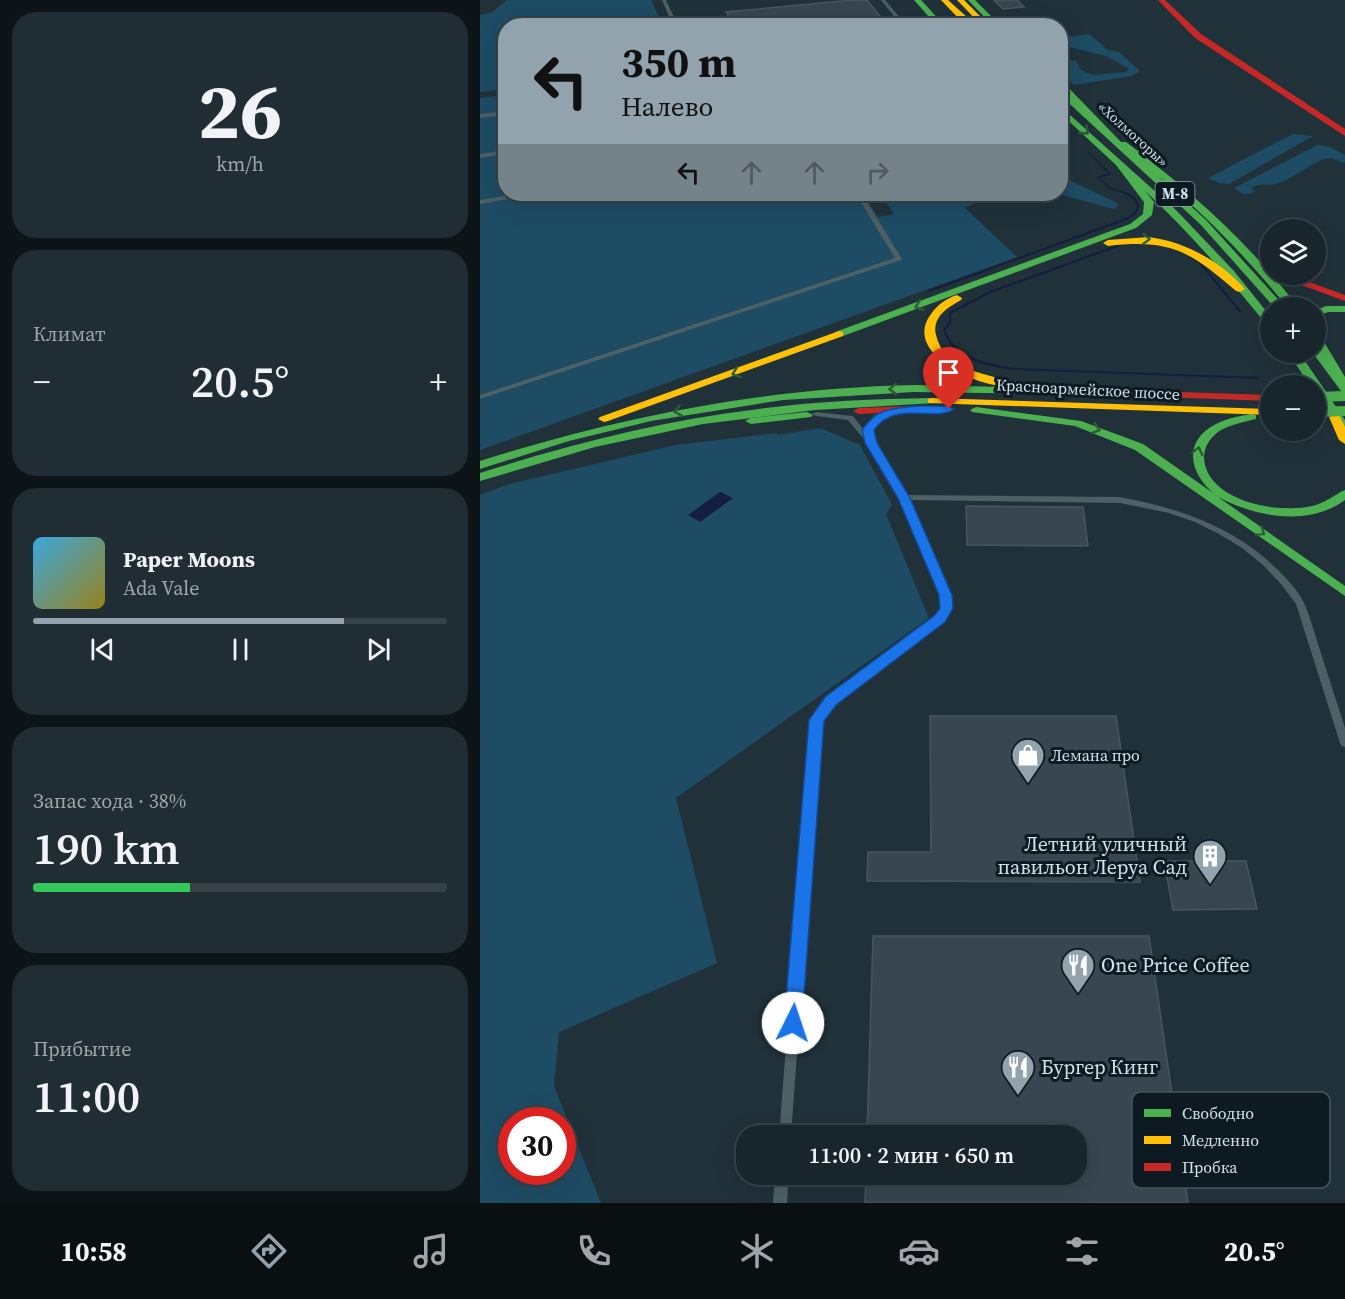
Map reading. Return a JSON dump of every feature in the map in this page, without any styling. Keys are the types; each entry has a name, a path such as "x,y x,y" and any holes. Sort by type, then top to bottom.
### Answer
{"main road":[{"path":"917,0 934,18"},
{"path":"944,0 963,18"},
{"path":"960,0 979,18"},
{"path":"970,0 989,18"},
{"path":"1161,0 1198,36 1345,133"},
{"path":"1068,89 1111,135 1179,187 1250,256 1285,297"},
{"name":"«Холмогоры»","path":"1068,97 1201,219 1272,297"},
{"name":"«Холмогоры»","path":"1068,115 1182,222 1260,310"},
{"path":"520,450 1133,226 1147,215 1149,202 1110,154"},
{"path":"1119,395 999,382 967,372 940,354 929,336 930,325 940,309 970,293 1099,246 1138,238 1169,241 1197,252 1254,302"},
{"path":"1250,256 1260,264"},
{"path":"1308,285 1345,298"},
{"path":"1326,309 1345,309"},
{"path":"1326,355 1345,388"},
{"path":"1301,363 1345,429"},
{"path":"1326,363 1345,388"},
{"name":"Красноармейское шоссе","path":"480,465 520,450 611,425 671,412 784,395 871,389 934,388 1260,398"},
{"path":"1326,397 1345,396"},
{"name":"Красноармейское шоссе","path":"480,477 600,441 678,423 776,408 929,400 1260,413"},
{"path":"1331,406 1345,440"},
{"path":"536,459 664,433 816,414 915,409 1171,416 1255,412"},
{"path":"976,410 1077,423 1139,447 1345,592"},
{"path":"1326,412 1345,411"},
{"path":"1260,416 1230,422 1214,429 1202,439 1196,450 1196,460 1200,472 1209,484 1224,495 1245,504 1288,512 1328,506 1345,494"}],"street":[{"path":"664,0 672,18"},
{"path":"883,0 898,18"},
{"path":"480,116 498,114"},
{"path":"480,156 498,153"},
{"path":"480,202 498,199"},
{"path":"480,397 899,259 863,201"},
{"path":"871,443 868,430 877,417 915,409"},
{"path":"785,1125 816,720 830,701 940,618 946,608 945,595 904,498 871,443 850,418 816,414"},
{"path":"904,498 1120,500 1149,503 1174,511 1224,534 1254,552 1271,567 1291,589 1300,604 1345,743"},
{"path":"780,1203 781,1185"}],"shaded area":[{"path":"507,0 651,0 660,18 498,18 498,90 480,92 480,15 491,13"},
{"path":"1089,34 1108,50 1119,52 1140,71 1132,76 1074,85 1068,79 1068,59 1076,61 1081,70 1093,75 1126,72 1129,69 1106,56 1068,47 1068,37"},
{"path":"498,96 498,201 868,201 878,217 894,214 885,201 978,201 965,208 1017,257 480,450 480,98"},
{"path":"1293,134 1313,136 1229,184 1208,178"},
{"path":"1318,145 1330,147 1345,155 1345,163 1331,158 1323,159 1281,182 1254,186 1251,188 1255,192 1249,194 1244,194 1234,188"},
{"path":"1068,179 1119,204 1114,209 1068,197"},
{"path":"820,428 860,445 892,505 886,514 929,618 676,798 717,963 559,1032 554,1086 562,1107 498,1107 498,1185 576,1185 576,1141 601,1203 480,1203 480,495 509,484 676,445 777,433 778,435"},
{"path":"720,492 733,498 700,522 688,515"}],"building":[{"path":"867,0 882,18 729,18 726,12"},
{"path":"994,0 1017,0 1024,7 1003,9"},
{"path":"966,506 1083,507 1088,546 967,545"},
{"name":"Лемана про","path":"930,716 1116,716 1140,882 867,881 868,852 931,852"},
{"name":"Летний уличный павильон Леруа Сад","path":"1164,861 1246,861 1257,909 1173,910"},
{"path":"873,936 1149,936 1172,1092 1132,1092 1132,1188 1186,1188 1188,1203 865,1203 866,1185 1087,1185 1087,1125 867,1125"}],"waterway":[{"path":"1088,152 1110,174 1098,177 1110,188 1129,194"},
{"path":"929,291 1129,218 1136,212 1138,206 1134,198 1125,193"},
{"path":"1142,243 1156,244"},
{"path":"1123,244 990,292 950,313 950,323 944,330 949,340 963,354 982,362 1013,369 1258,378"},
{"path":"1183,251 1199,262 1240,311"}],"traffic: fast":[{"path":"917,0 934,18"},
{"path":"971,0 990,18"},
{"path":"1068,90 1106,131"},
{"path":"1068,97 1203,222 1271,297"},
{"path":"1068,115 1174,213 1230,273 1260,310"},
{"path":"1123,144 1170,181 1214,221 1285,297"},
{"path":"839,334 1133,226 1147,215 1149,202 1120,166"},
{"path":"1326,309 1345,309"},
{"path":"1326,354 1345,386"},
{"path":"1300,363 1345,429"},
{"path":"1326,363 1345,389"},
{"path":"480,465 565,439 651,418 783,396 914,388 1056,391"},
{"path":"1326,397 1345,396"},
{"path":"480,477 592,444 703,420 815,406 932,401"},
{"path":"976,410 1077,423 1139,447 1345,592"},
{"path":"1326,412 1345,411"},
{"path":"751,421 807,415"},
{"path":"1252,417 1221,426 1207,435 1201,443 1198,461 1201,471 1213,487 1235,501 1251,507 1285,512 1318,509 1333,503 1345,494"}],"traffic: slow":[{"path":"944,0 963,18"},
{"path":"960,0 979,18"},
{"path":"1108,243 1149,240 1181,247 1209,263 1240,289"},
{"path":"957,298 942,308 931,321 930,333 934,345 950,364 962,370 1013,384"},
{"path":"604,419 839,334"},
{"path":"932,401 1260,412"},
{"path":"1335,417 1345,440"}],"traffic: jam":[{"path":"1161,0 1198,36 1345,133"},
{"path":"1308,285 1345,298"},
{"path":"1056,391 1260,398"},
{"path":"859,411 914,409"}],"place":[{"name":"Лемана про","path":"1028,784"},
{"name":"Летний уличный павильон Леруа Сад","path":"1210,885"},
{"name":"One Price Coffee","path":"1078,994"},
{"name":"Бургер Кинг","path":"1018,1096"}],"route":[{"path":"793,1023 816,720 830,701 940,618 946,608 945,595 904,498 871,443 868,430 877,417 888,413 915,409 949,409"}]}
